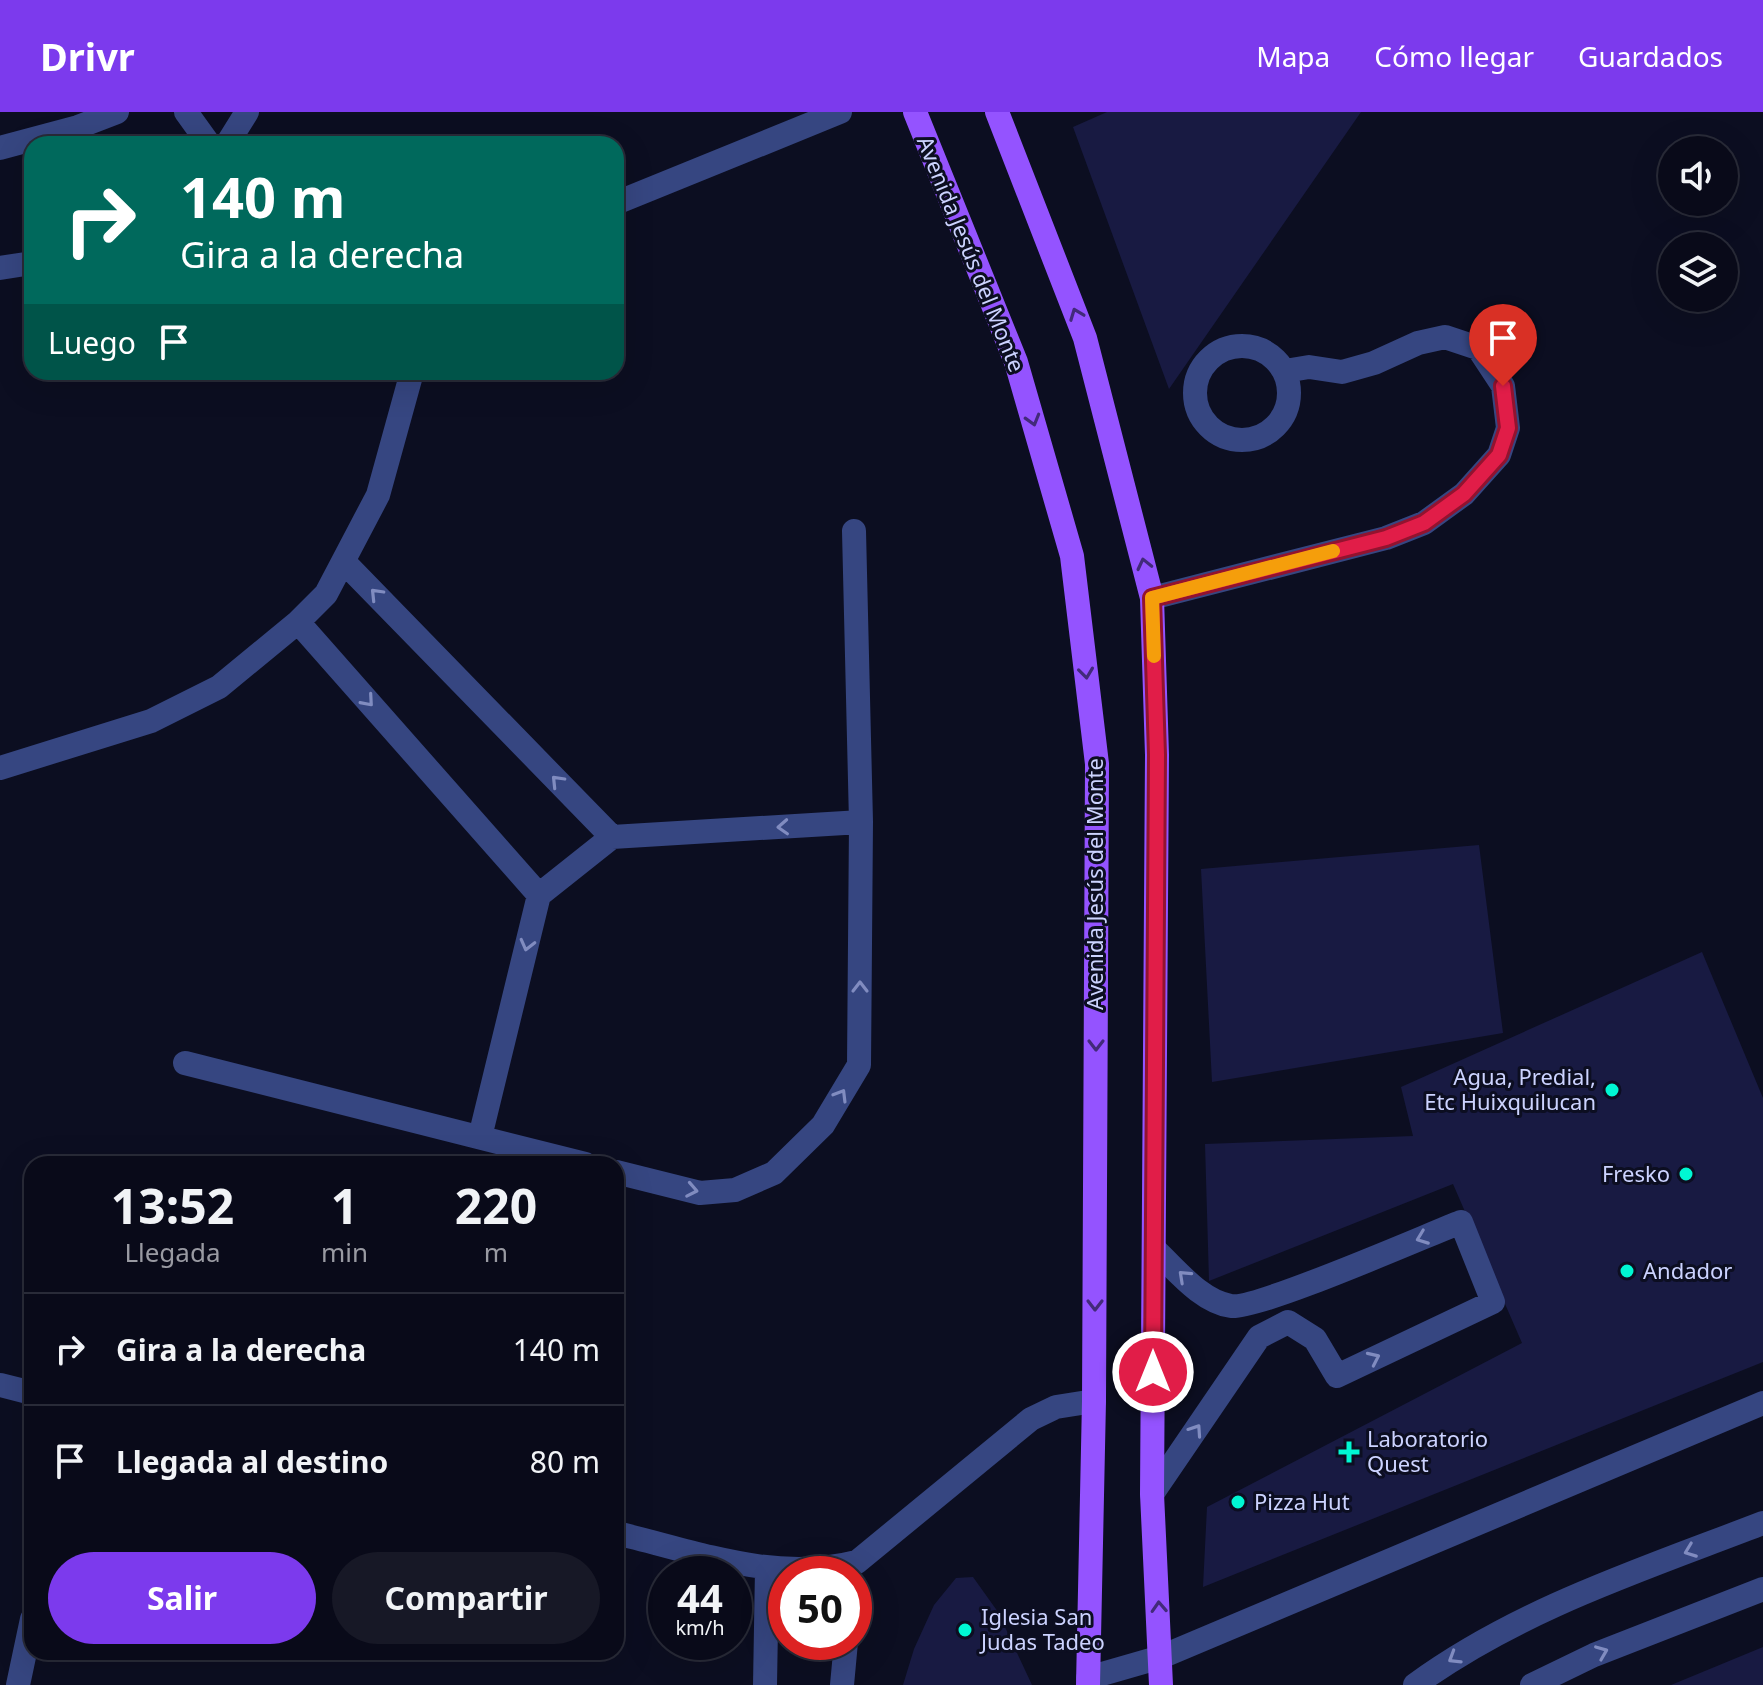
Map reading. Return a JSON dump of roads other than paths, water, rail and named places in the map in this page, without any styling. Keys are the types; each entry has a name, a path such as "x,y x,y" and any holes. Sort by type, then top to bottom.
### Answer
{"main road":[{"name":"Avenida Jesús del Monte","path":"915,112 1016,362 1072,556 1097,764 1094,1401 1088,1681"},
{"path":"997,112 1085,338 1152,598 1157,755 1152,1494 1161,1685"}],"street":[{"path":"45,136 117,112"},
{"path":"186,112 203,136"},
{"path":"232,136 247,112"},
{"path":"624,200 840,112"},
{"path":"0,148 24,142"},
{"path":"0,268 24,264"},
{"path":"1152,598 1386,538 1424,523 1464,494 1499,455 1508,428 1503,386 1478,348 1445,337 1418,343 1374,363 1342,372 1309,367 1285,371"},
{"path":"1240,344 1267,351 1285,371 1290,398 1280,423 1257,439 1229,440 1206,426 1194,402 1197,374 1214,353 1240,344"},
{"path":"0,768 65,750 165,714 219,687 298,622 326,594 378,495 410,380"},
{"path":"624,1174 700,1193 735,1190 774,1173 823,1125 859,1065 861,822 854,531"},
{"path":"344,562 612,837"},
{"path":"298,622 539,895"},
{"path":"480,1137 539,895 612,837 861,822"},
{"path":"185,1063 554,1156"},
{"path":"1152,1494 1259,1337 1288,1322 1315,1339 1337,1376 1493,1302 1461,1222 1281,1293 1234,1306 1206,1297 1154,1249"},
{"path":"0,1385 24,1391"},
{"path":"872,1558 1031,1419 1056,1407 1094,1401"},
{"path":"1088,1681 1161,1657 1763,1403"},
{"path":"1415,1685 1489,1636 1556,1604 1763,1523"},
{"path":"624,1535 767,1569 765,1685"},
{"path":"1532,1685 1594,1655 1763,1589"},
{"path":"18,1685 24,1657"},
{"path":"842,1685 844,1660"}],"place":[{"name":"Agua, Predial, Etc Huixquilucan","path":"1612,1090"},
{"name":"Fresko","path":"1686,1174"},
{"name":"Andador","path":"1627,1271"},
{"name":"Laboratorio Quest","path":"1349,1452"},
{"name":"Pizza Hut","path":"1238,1502"},
{"name":"Iglesia San Judas Tadeo","path":"965,1630"}]}
